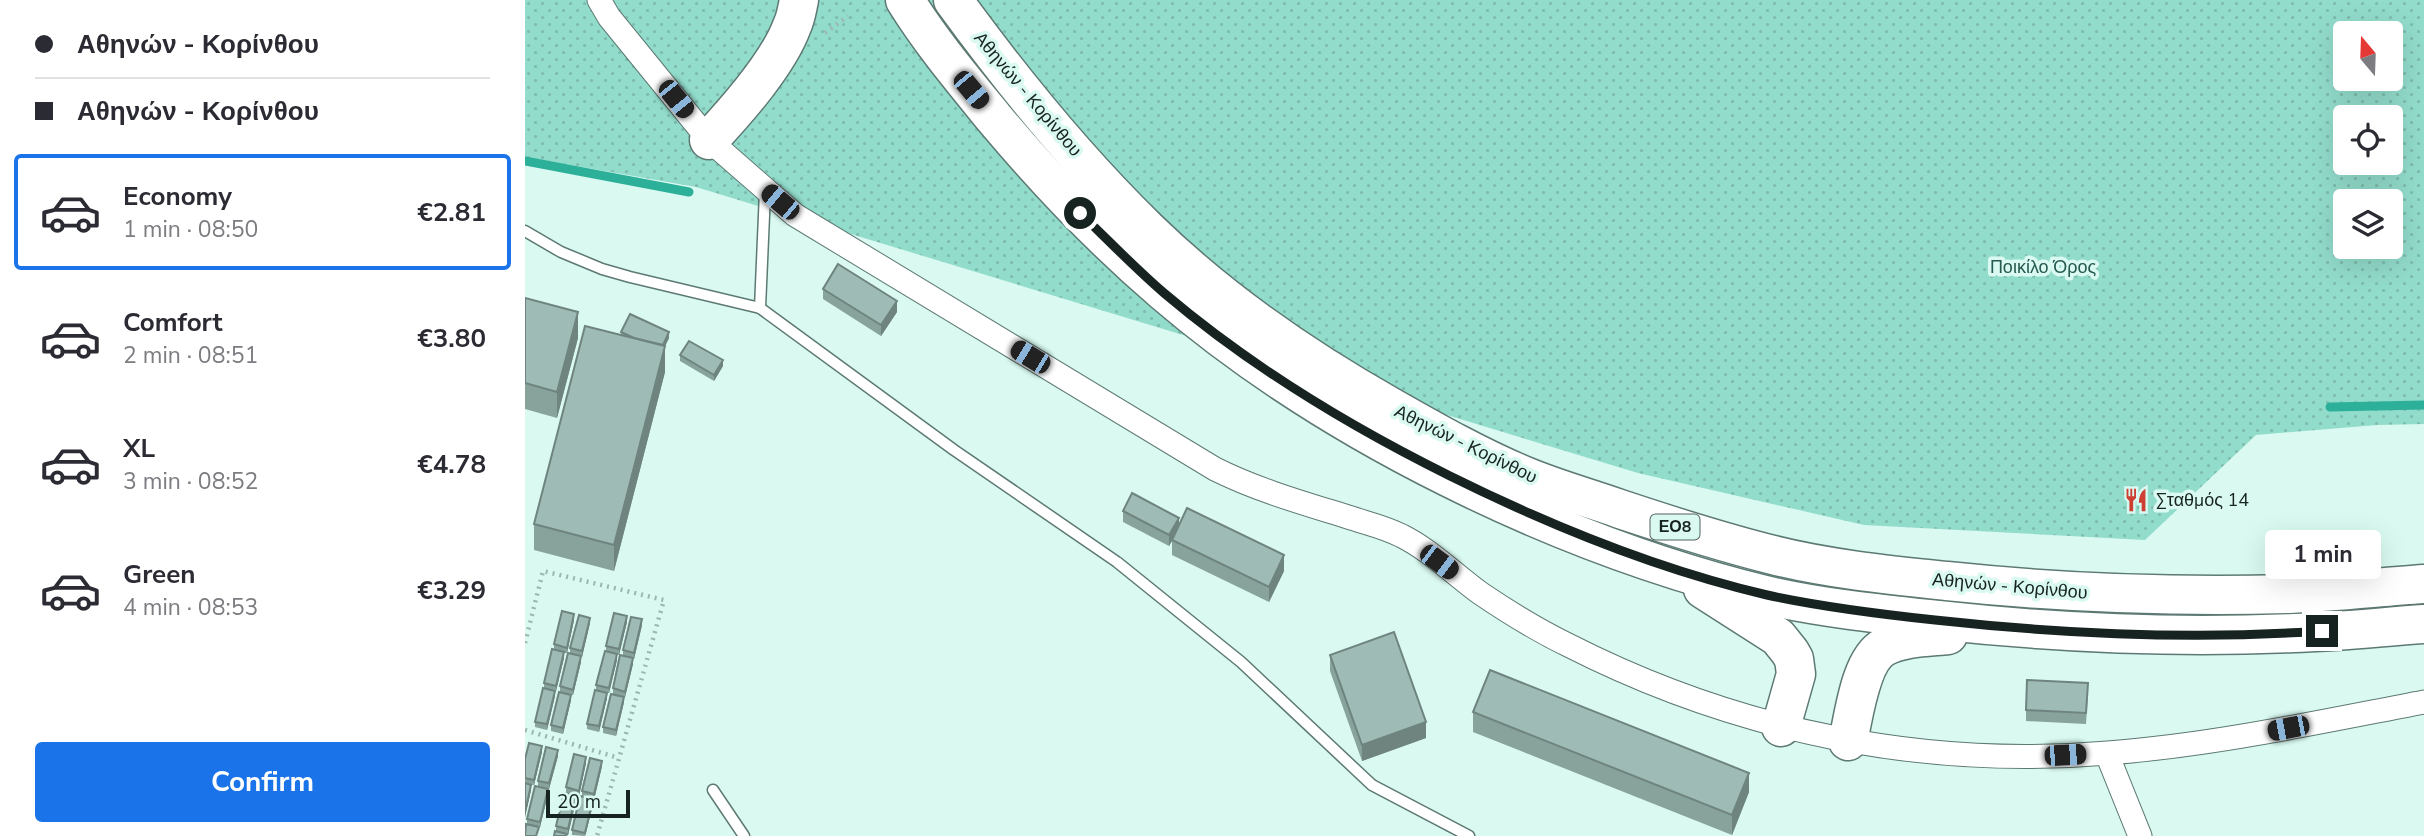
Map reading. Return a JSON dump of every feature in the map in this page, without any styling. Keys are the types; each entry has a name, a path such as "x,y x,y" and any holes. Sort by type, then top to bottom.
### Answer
{"highway":[{"path":"709,140 742,102 779,51 792,27 799,0"},
{"name":"Αθηνών - Κορίνθου","path":"905,0 971,90 1042,176 1165,293 1287,384 1349,423 1428,466 1587,540 1767,595 1885,614 2003,627 2197,635 2296,633 2424,624"},
{"name":"Αθηνών - Κορίνθου","path":"953,0 1005,71 1073,150 1148,230 1192,270 1259,323 1312,360 1451,441 1526,477 1674,527 1776,556 1893,576 2017,588 2181,595 2294,594 2424,584"},
{"path":"1665,566 1786,644 1794,659 1796,674 1781,727"},
{"path":"1848,741 1865,672 1874,654 1901,641 2003,627"}],"street":[{"path":"599,0 609,17 709,140 795,215 1215,469 1268,492 1403,536 1519,619 1570,646 1711,706 1781,727 1848,741 1998,756 2107,754 2260,733 2424,702"},
{"path":"2107,754 2140,836"}],"lane":[{"path":"760,308 765,190"},
{"path":"525,231 561,252 602,269 760,308 943,442 1128,570 1241,662 1372,785 1469,836"},
{"path":"713,790 744,836"}],"path":[{"path":"525,643 543,571 664,600 597,836"},
{"path":"525,730 619,758"}],"green space":[{"name":"Ποικίλο Όρος","path":"525,0 2424,0 2424,424 2256,435 2145,540 1864,525 1638,473 696,187 525,157"}],"building":[{"path":"838,264 897,301 881,325 823,289"},
{"path":"525,298 578,312 557,392 525,383"},
{"path":"630,314 669,332 663,345 621,332"},
{"path":"585,326 665,346 614,545 534,524"},
{"path":"689,341 723,360 714,375 680,355"},
{"path":"1132,493 1179,518 1169,535 1123,511"},
{"path":"1187,508 1284,555 1269,587 1172,540"},
{"path":"562,611 574,614 567,648 554,644"},
{"path":"614,613 627,616 619,649 606,646"},
{"path":"579,615 590,618 582,651 570,648"},
{"path":"631,617 642,619 634,653 623,650"},
{"path":"1394,632 1426,722 1362,745 1330,655"},
{"path":"552,649 564,652 556,686 544,683"},
{"path":"605,651 617,654 609,688 596,685"},
{"path":"568,653 581,656 573,690 560,686"},
{"path":"620,655 633,658 625,692 613,688"},
{"path":"1490,670 1749,773 1732,815 1473,712"},
{"path":"2027,680 2088,683 2086,713 2026,710"},
{"path":"543,688 555,691 547,724 535,722"},
{"path":"595,690 607,693 599,726 587,724"},
{"path":"559,692 571,695 563,728 551,725"},
{"path":"611,694 624,697 616,730 603,727"},
{"path":"529,743 542,746 534,780 525,778 525,759"},
{"path":"546,747 558,750 549,783 538,781"},
{"path":"574,754 586,757 579,791 566,787"},
{"path":"590,758 602,761 594,794 582,791"},
{"path":"525,783 531,785 525,812"},
{"path":"535,786 548,789 540,822 527,819"},
{"path":"564,793 576,795 568,829 556,826"},
{"path":"580,796 593,799 585,833 572,830"},
{"path":"526,824 539,827 536,836 525,836"},
{"path":"555,831 567,834 554,836"}],"waterway":[{"path":"525,161 689,192"},
{"path":"2330,407 2424,405"}],"place":[{"name":"Σταθμός 14","path":"2136,500"}],"route":[{"path":"1080,213 1165,293 1287,384 1349,423 1428,466 1587,540 1767,595 1885,614 2003,627 2108,633 2197,635 2322,631"}]}
